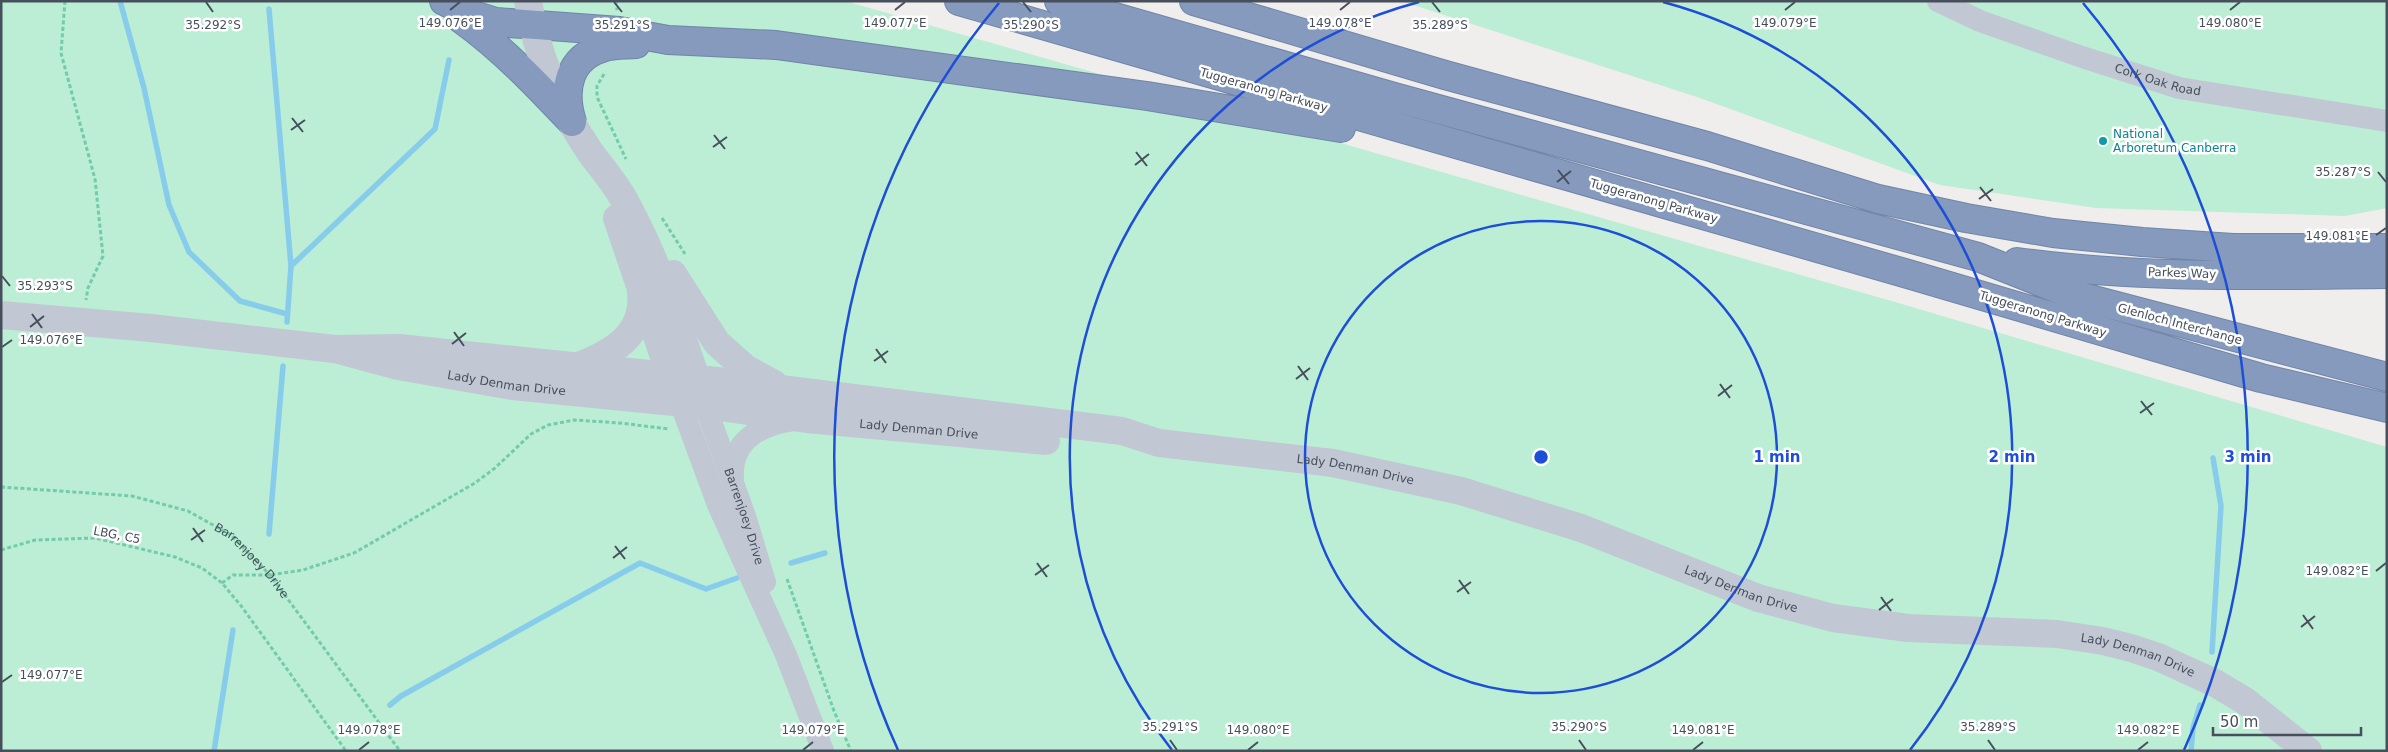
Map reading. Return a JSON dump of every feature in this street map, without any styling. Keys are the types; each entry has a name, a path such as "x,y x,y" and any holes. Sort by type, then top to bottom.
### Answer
{"highway":[{"path":"436,1 480,32 500,49 572,122"},
{"path":"444,1 484,19 531,14 620,38 776,45 1128,93 1396,137 1500,157"},
{"name":"Tuggeranong Parkway","path":"959,1 1908,274 2261,378"},
{"path":"1059,1 1394,97 1978,257"},
{"path":"1124,1 1394,97"},
{"path":"1194,1 1445,75 1707,146 1878,199 1966,218 2053,233 2142,242 2233,248 2387,248"},
{"path":"572,122 566,95 571,77 590,54 620,38"},
{"name":"Parkes Way","path":"1978,257 2093,270 2263,275 2387,274"},
{"name":"Glenloch Interchange","path":"1978,257 2071,294 2387,377"},
{"path":"2261,378 2387,408"},
{"path":"2261,378 2355,414 2387,422"}],"street":[{"name":"Cork Oak Road","path":"1938,1 1990,24 2179,88 2306,110 2387,121"},
{"path":"531,14 544,63 572,122 590,151 621,193 717,343 745,368 786,390"},
{"path":"590,151 607,190 640,290 688,391"},
{"path":"621,193 669,299 688,391"},
{"path":"574,367 609,354 620,346 640,314 640,290"},
{"name":"Lady Denman Drive","path":"1,315 335,349 399,348 574,367 688,391 806,419 1124,447 1160,443"},
{"name":"Lady Denman Drive","path":"335,349 398,366 512,386 688,391 786,390 1122,431 1160,443 1333,463 1461,491 1581,528 1758,598 1833,618 1908,628 2057,634 2103,641 2131,648 2185,669 2222,687 2245,701 2308,751"},
{"name":"Barrenjoey Drive","path":"688,391 691,432 718,505 786,655 823,751"},
{"name":"Barrenjoey Drive","path":"688,391 734,487 754,542 786,655"},
{"path":"734,487 733,464 738,450 752,434 770,424 806,419"}],"path":[{"path":"65,1 61,53 94,179 103,256 88,288 83,322"},
{"path":"616,1 620,38 614,59 599,81 596,97 611,130 630,164"},
{"path":"660,216 687,256"},
{"path":"222,583 233,575 270,575 303,570 354,553 383,538 475,483 495,468 531,434 548,425 574,420 620,423 691,432"},
{"name":"Barrenjoey Drive","path":"1,487 132,496 188,511 231,535 270,575 400,751"},
{"name":"LBG, C5","path":"1,550 35,540 95,538 175,557 202,568 222,583 242,607 346,751"},
{"path":"784,571 831,702 851,751"}],"green space":[{"path":"1,1 845,1 1888,300 2387,447 2387,751 1,751"},
{"name":"National Arboretum Canberra","path":"1401,1 2387,1 2387,208 2345,216 2096,208 1940,185 1700,98"}],"waterway":[{"path":"120,1 144,88 169,205 189,252 240,301 287,314"},
{"path":"269,9 291,266"},
{"path":"287,322 291,266 435,129 449,60"},
{"path":"269,534 283,366"},
{"path":"2212,652 2221,506 2213,458"},
{"path":"791,563 825,553"},
{"path":"390,705 401,696 640,563 706,589 737,578"},
{"path":"214,751 233,630"},
{"path":"2191,751 2193,728 2200,705"}],"place":[{"name":"National Arboretum Canberra","path":"2103,141"}]}
